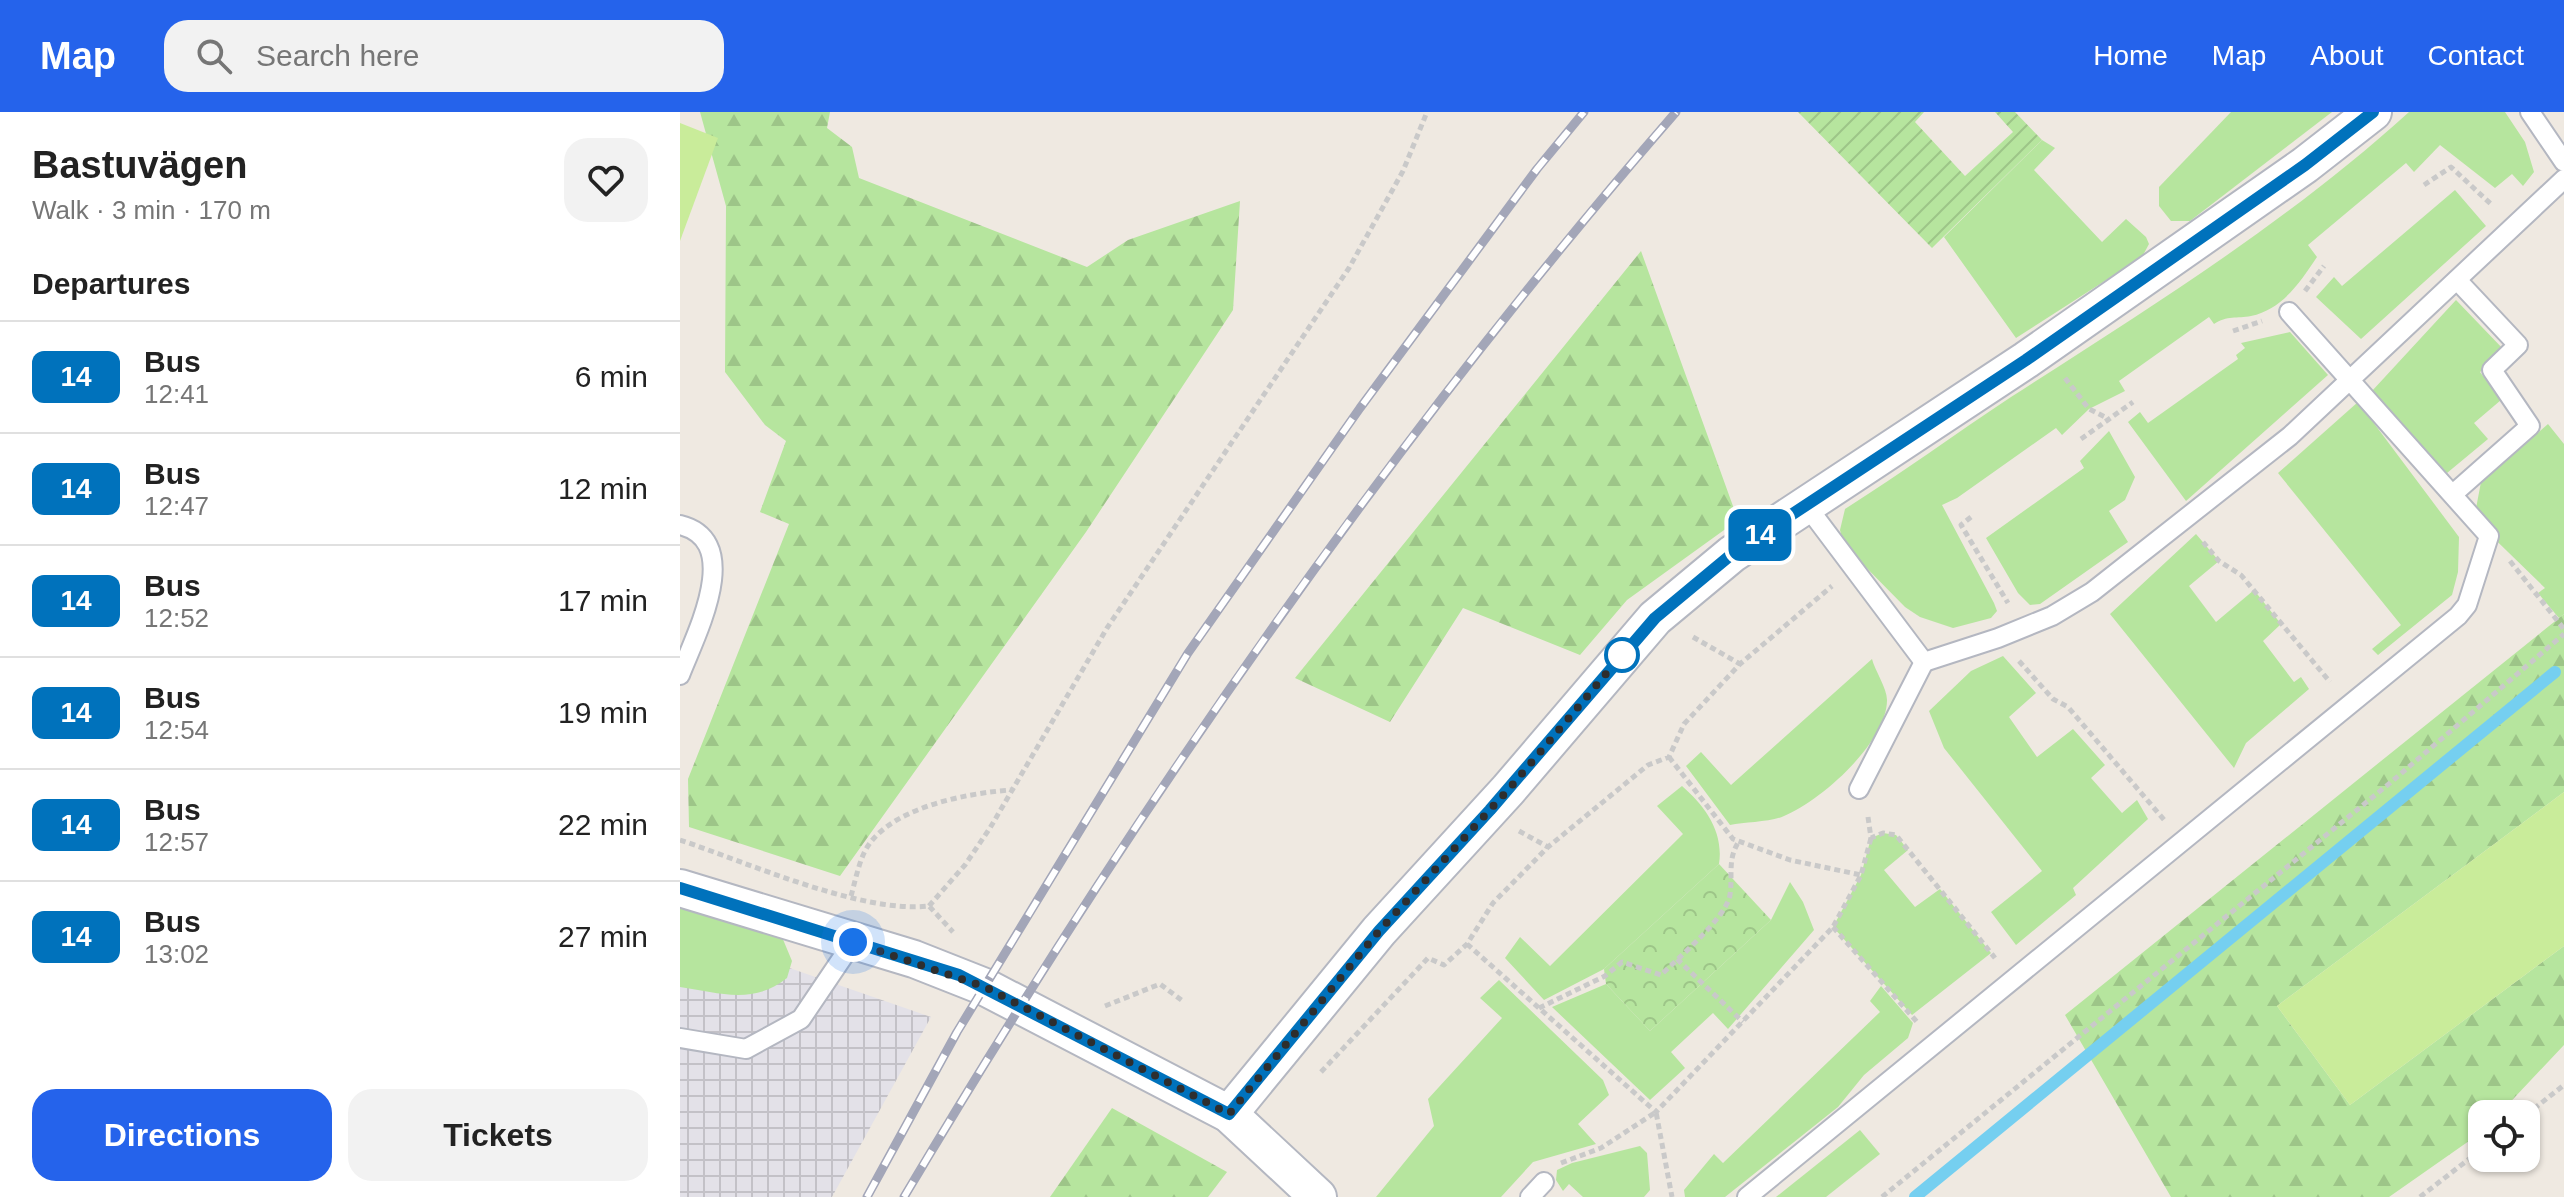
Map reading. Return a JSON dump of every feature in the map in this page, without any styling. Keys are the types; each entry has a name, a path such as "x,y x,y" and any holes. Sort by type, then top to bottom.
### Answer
{"street":[{"path":"1229,1114 1379,931 1488,812 1655,618 1732,554 2045,347 2305,165 2373,112"},
{"path":"680,888 985,987 1229,1114 1318,1197"}],"lane":[{"path":"2530,112 2564,162"},
{"path":"1859,789 1924,662 2023,628 2092,592 2185,522 2290,436 2564,179"},
{"path":"2453,494 2530,426 2492,370 2518,345 2457,280"},
{"path":"1747,1197 2458,616 2467,605 2489,536 2289,312"},
{"path":"1806,505 1924,662"},
{"path":"680,525 697,533 708,548 714,581 680,675"},
{"path":"680,1038 746,1049 801,1019 853,942"},
{"path":"1530,1197 1544,1182"}],"path":[{"path":"929,906 965,865 1107,628 1349,268 1403,171 1427,112"},
{"path":"2424,185 2451,167 2515,225"},
{"path":"2045,347 2089,409 2107,418"},
{"path":"2081,439 2133,402"},
{"path":"1971,517 1961,525 2023,628"},
{"path":"2185,522 2219,561 2241,575 2349,704"},
{"path":"1882,1197 2390,783 2564,631 2552,610 2489,536"},
{"path":"1321,1072 1428,958 1444,965 1467,944 1493,903 1548,847 1648,765 1669,757 1684,724 1740,664 1810,602 1854,569"},
{"path":"1692,636 1740,664"},
{"path":"1998,638 2053,699 2068,707 2181,841"},
{"path":"1669,757 1733,839 1790,860 1861,875"},
{"path":"1544,1182 1546,1169 1601,1148 1656,1112 1833,927 1861,875 1871,838 1859,789"},
{"path":"851,896 865,851 910,814 958,795 1011,790"},
{"path":"1507,825 1548,847"},
{"path":"1871,838 1883,833 1896,835 2013,980"},
{"path":"1539,1008 1605,976 1622,962 1661,975 1715,919 1730,898 1729,864 1739,841"},
{"path":"1833,927 1933,1042"},
{"path":"1467,944 1656,1112 1672,1197"},
{"path":"1677,959 1743,1022"},
{"path":"1098,1009 1160,984 1184,1002"},
{"path":"2540,1104 2564,1085"},
{"path":"2420,1197 2468,1160"}],"shaded area":[{"path":"680,930 931,1017 832,1197 680,1197"}],"green space":[{"path":"700,112 830,112 827,128 852,147 859,178 1087,267 1128,240 1240,201 1233,310 1086,532 840,876 689,827 688,779 789,524 760,512 786,441 765,425 725,372 726,206"},
{"path":"1798,112 1924,112 1915,122 1965,176 2013,132 1995,112 2015,112 2042,140 1932,248"},
{"path":"2231,112 2332,112 2190,221 2171,221 2159,206 2159,187"},
{"path":"2409,112 2505,112 2525,142 2534,172 2523,186 2512,174 2495,188 2440,145 2414,172 2406,163 2308,245 2317,257 2281,301 2251,316 2228,318 2214,324 2209,317 2119,381 2125,391 2089,409 2062,435 2056,428 1957,498 1942,505 1994,603 1997,611 1991,618 1953,628 1920,617 1905,607 1844,545 1840,530 1845,509 2216,263 2315,191"},
{"path":"680,123 718,138 680,241"},
{"path":"2042,140 2055,148 2034,170 2102,242 2126,219 2146,237 2149,244 2142,257 2016,338 1944,237"},
{"path":"2455,190 2486,226 2361,339 2316,297 2334,277 2342,286"},
{"path":"1641,251 1738,520 1627,600 1580,655 1463,608 1390,722 1295,678"},
{"path":"2456,300 2505,351 2480,372 2501,400 2474,423 2488,439 2447,473 2372,391"},
{"path":"2290,332 2328,375 2186,501 2128,422 2140,412 2148,423 2238,359 2236,355 2245,348 2241,343"},
{"path":"2358,402 2459,537 2458,572 2452,595 2378,655 2372,649 2401,625 2278,473"},
{"path":"2548,424 2564,444 2564,614 2559,618 2538,593 2545,588 2474,519 2481,482"},
{"path":"2109,431 2135,477 2125,500 2109,511 2128,542 2040,604 2030,605 2018,593 1986,538 2084,468 2080,461"},
{"path":"2196,534 2219,561 2189,586 2216,622 2254,590 2281,624 2263,641 2294,682 2301,677 2309,689 2246,743 2234,768 2110,614"},
{"path":"2564,614 2564,792 2277,1006 2350,1105 2564,946 2564,1045 2512,1100 2468,1100 2468,1142 2389,1197 2171,1197 2065,1015"},
{"path":"2003,656 2036,693 2009,717 2037,757 2073,729 2105,765 2091,778 2122,813 2137,800 2148,819 2073,888 2076,895 2016,945 1991,912 2042,871 1944,748 1929,711 1971,671"},
{"path":"1872,659 1887,700 1876,734 1864,751 1833,784 1799,808 1779,818 1730,825 1686,766 1701,752 1731,785"},
{"path":"1682,786 1711,820 1719,841 1719,864 1604,969 1544,1000 1505,958 1520,937 1550,966 1683,834 1657,806"},
{"path":"2564,792 2564,946 2350,1105 2277,1006"},
{"path":"1883,833 1896,835 1908,850 1884,870 1915,907 1940,889 1991,953 1912,1015 1833,927 1861,875 1871,838"},
{"path":"1719,864 1771,920 1650,1031 1606,984 1604,969"},
{"path":"1790,882 1803,902 1814,930 1728,1029 1713,1013 1671,1052 1685,1068 1650,1100 1552,1007 1606,984 1650,1031 1771,920"},
{"path":"680,905 782,937 792,961 787,978 762,992 749,994 722,994 680,987"},
{"path":"1499,980 1603,1080 1609,1095 1578,1124 1596,1144 1533,1162 1501,1197 1376,1197 1434,1126 1428,1099 1502,1018 1480,998"},
{"path":"1881,986 1913,1023 1908,1038 1864,1075 1838,1107 1725,1197 1685,1197 1684,1190 1714,1154 1723,1163 1880,1012 1870,1001"},
{"path":"1112,1108 1227,1172 1208,1197 1050,1197"},
{"path":"1860,1130 1880,1154 1826,1197 1776,1197"},
{"path":"1640,1146 1647,1153 1650,1190 1644,1197 1583,1197 1569,1184 1563,1191 1556,1180 1557,1170 1572,1163"}],"waterway":[{"path":"1915,1197 2555,672"}],"railway":[{"path":"867,1197 957,1032 1188,653 1360,408 1537,169 1584,112"},
{"path":"904,1197 1079,914 1266,637 1363,502 1464,370 1568,239 1676,112"}],"bus line":[{"name":"14","path":"680,888 959,975 1229,1114 1379,931 1421,889 1655,618 1732,554 2026,360 2305,165 2373,112"}],"route":[{"path":"853,942 959,975 1229,1114 1379,931 1421,889 1622,655"}]}
